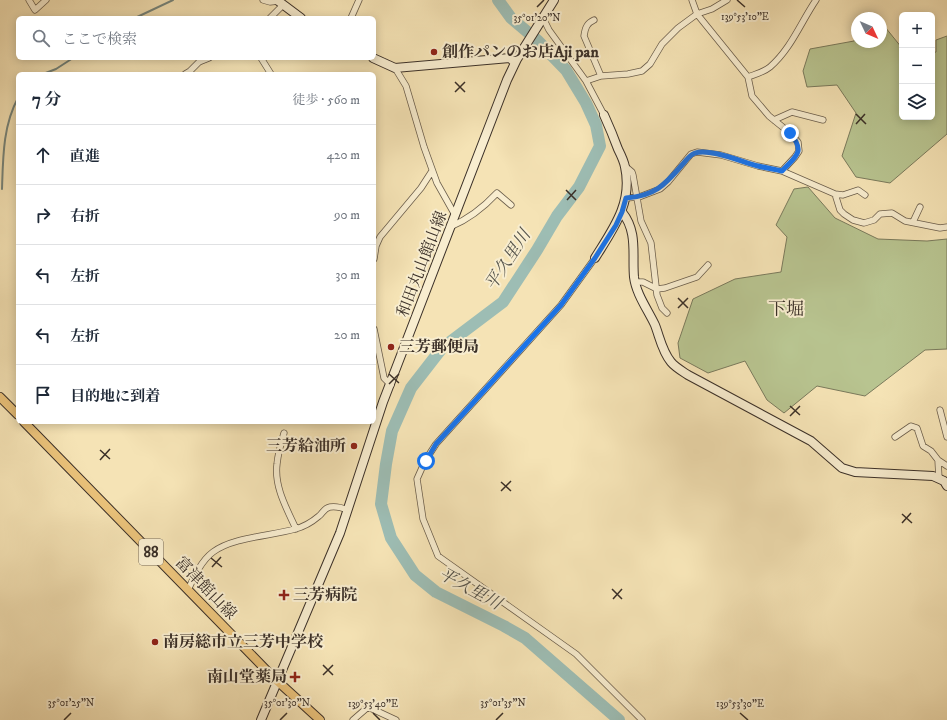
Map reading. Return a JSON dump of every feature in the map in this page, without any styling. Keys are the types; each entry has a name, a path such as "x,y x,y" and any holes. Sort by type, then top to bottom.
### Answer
{"main road":[{"path":"0,397 16,413"},
{"name":"富津館山線","path":"26,424 278,682 320,720"}],"street":[{"path":"29,0 35,10 46,0"},
{"path":"263,0 280,2 298,16"},
{"path":"351,16 359,0"},
{"name":"和田丸山館山線","path":"376,423 450,227 516,61 554,0"},
{"path":"692,0 697,14 748,77 752,96 774,120 790,133 798,142 799,151 782,171"},
{"path":"586,81 601,76 628,74 642,71 650,64 662,44 678,28 697,14 727,0"},
{"path":"748,77 770,67 784,52 816,0"},
{"path":"271,16 280,2"},
{"path":"594,20 585,28 584,36 601,76"},
{"path":"542,21 586,81 604,115 625,166 627,182 626,198 616,225 595,258 561,305 436,444 417,479 423,519 438,556 576,654 642,720"},
{"path":"376,59 395,68 510,58 516,61"},
{"path":"190,72 199,62 204,60"},
{"path":"262,60 270,72"},
{"path":"395,68 406,86 437,183 455,215"},
{"path":"774,120 792,112 823,120"},
{"path":"626,198 637,198 660,189 668,182 691,154 697,152 721,154 758,166 782,171 835,194 843,195 858,190 865,195"},
{"path":"625,166 632,172 641,221 651,242 657,295 662,308 667,313"},
{"path":"376,246 380,237 421,188 432,170"},
{"path":"450,227 472,216 484,207 498,193 511,204"},
{"path":"835,194 840,210 853,220 864,223 874,220 880,214 892,213 905,221 940,228 947,227"},
{"path":"913,222 920,207"},
{"path":"622,212 632,229 637,289 656,326 664,352 672,364 688,375 811,441 842,468 855,472 933,476 944,482"},
{"path":"636,282 643,282 657,289 664,288 697,277 708,265"},
{"path":"376,339 384,378 391,385"},
{"path":"940,410 947,437"},
{"name":"和田丸山館山線","path":"261,720 340,533 376,424"},
{"path":"895,437 911,426 917,428 923,446 931,451 938,460 947,466"},
{"path":"284,433 276,464 278,485 284,503 296,529"},
{"path":"938,460 944,482"},
{"path":"188,590 206,559 213,552 230,543 296,529 308,524 320,516 324,509 330,507 348,510"},
{"path":"353,720 368,707 396,720"}],"green space":[{"path":"887,29 899,44 899,120 935,120 936,40 947,36 947,134 890,183 856,177 842,156 856,113 837,85 807,87 803,71 810,49 851,42 851,48 887,48"},
{"path":"808,187 835,218 878,239 927,241 947,239 947,349 925,350 865,396 817,386 784,413 767,400 745,361 708,373 680,358 678,343 693,299 735,279 781,272 787,237 776,225 794,189"}],"waterway":[{"path":"139,16 173,0"},
{"name":"平久里川","path":"498,0 511,18 537,40 566,70 586,103 596,125 600,146 579,187 557,216 503,302 442,348 411,388 392,431 381,504 391,538 415,575 436,592 525,638 619,720"},
{"path":"48,72 70,60"},
{"path":"2,189 5,142 9,119 16,102"}],"place":[{"name":"創作パンのお店Aji pan","path":"434,52"},
{"name":"三芳郵便局","path":"391,347"},
{"name":"三芳給油所","path":"354,446"},
{"name":"三芳病院","path":"284,595"},
{"name":"南房総市立三芳中学校","path":"155,642"},
{"name":"南山堂薬局","path":"295,677"}],"district":[{"name":"下堀","path":"786,310"}],"route":[{"path":"426,461 436,444 561,305 595,258 616,225 626,198 639,197 660,189 668,182 691,154 697,152 721,154 758,166 782,171 799,151 798,142 790,133"}]}
